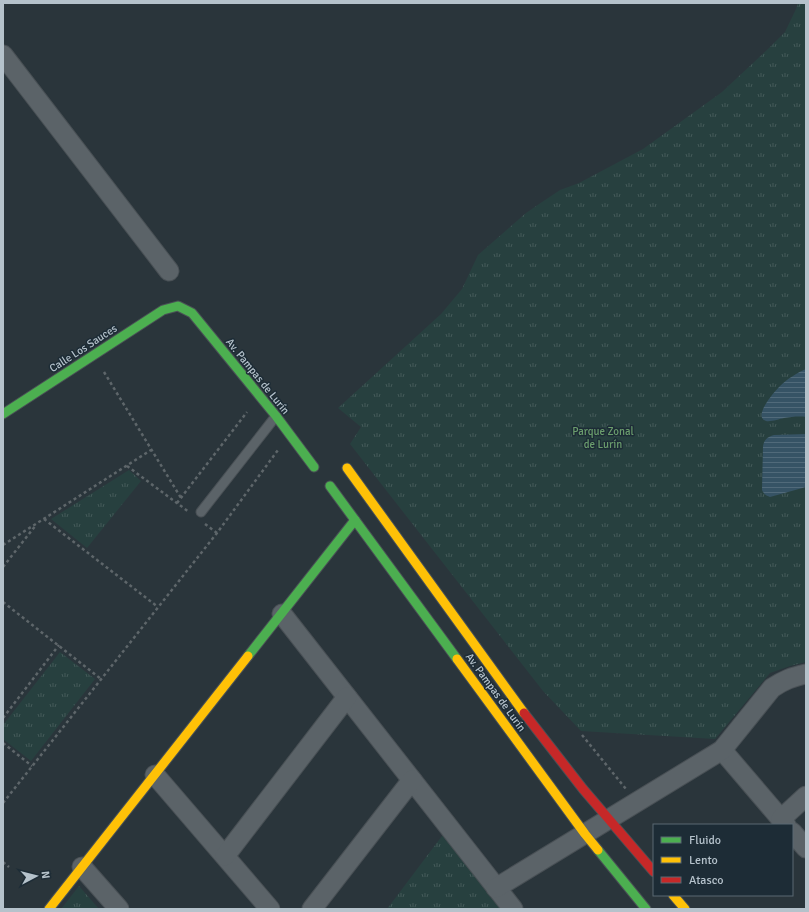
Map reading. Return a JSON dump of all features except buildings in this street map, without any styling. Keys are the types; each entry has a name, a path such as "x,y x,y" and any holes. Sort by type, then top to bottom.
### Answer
{"street":[{"path":"3,56 169,271"},
{"name":"Calle Los Sauces","path":"3,414 163,310 178,306"},
{"name":"Av. Pampas de Lurín","path":"178,306 192,313 276,416 314,467"},
{"path":"347,468 520,708 583,789 653,871"},
{"name":"Av. Pampas de Lurín","path":"330,486 585,834 646,909"},
{"path":"49,909 355,520"},
{"path":"282,614 513,909"},
{"path":"496,888 722,750 772,688 782,681 806,674"},
{"path":"225,856 347,697"},
{"path":"722,750 785,824"},
{"path":"155,774 270,909"},
{"path":"312,909 412,780"},
{"path":"787,824 806,796"},
{"path":"793,833 806,848"},
{"path":"82,866 119,909"},
{"path":"674,896 685,909"}],"lane":[{"path":"198,516 276,416"}],"path":[{"path":"102,370 180,498"},
{"path":"177,503 250,409"},
{"path":"3,803 217,533 280,446"},
{"path":"3,545 151,450"},
{"path":"128,466 177,503 198,516 217,533"},
{"path":"44,519 158,607"},
{"path":"3,567 37,523"},
{"path":"3,602 101,679"},
{"path":"3,718 59,646"},
{"path":"582,735 630,794"},
{"path":"3,743 32,766"},
{"path":"3,862 9,866"}],"green space":[{"name":"Parque Zonal de Lurín","path":"798,3 806,3 806,662 770,673 715,739 581,731 543,691 350,444 361,427 338,408 441,314 462,289 478,255 526,213 542,202 560,190 579,183 643,149 722,92 785,32"},
{"path":"129,470 141,481 87,548 51,519"},
{"path":"60,652 95,679 31,761 3,739 3,725"},
{"path":"445,832 506,909 387,909"},
{"path":"79,886 99,909 61,909"}],"water":[{"path":"806,369 806,417 789,417 773,421 766,421 762,419 763,409 777,389 796,374"},
{"path":"806,434 806,487 770,497 766,495 762,490 763,446 765,440 774,435"}],"traffic: fast":[{"path":"3,414 163,310 178,306 192,313 276,416 314,467"},
{"path":"330,486 457,659"},
{"path":"248,656 355,520"},
{"path":"598,850 646,909"}],"traffic: slow":[{"path":"347,468 524,713"},
{"path":"49,909 248,656"},
{"path":"457,659 598,850"},
{"path":"674,896 685,909"}],"traffic: jam":[{"path":"524,713 583,789 653,871"}]}
